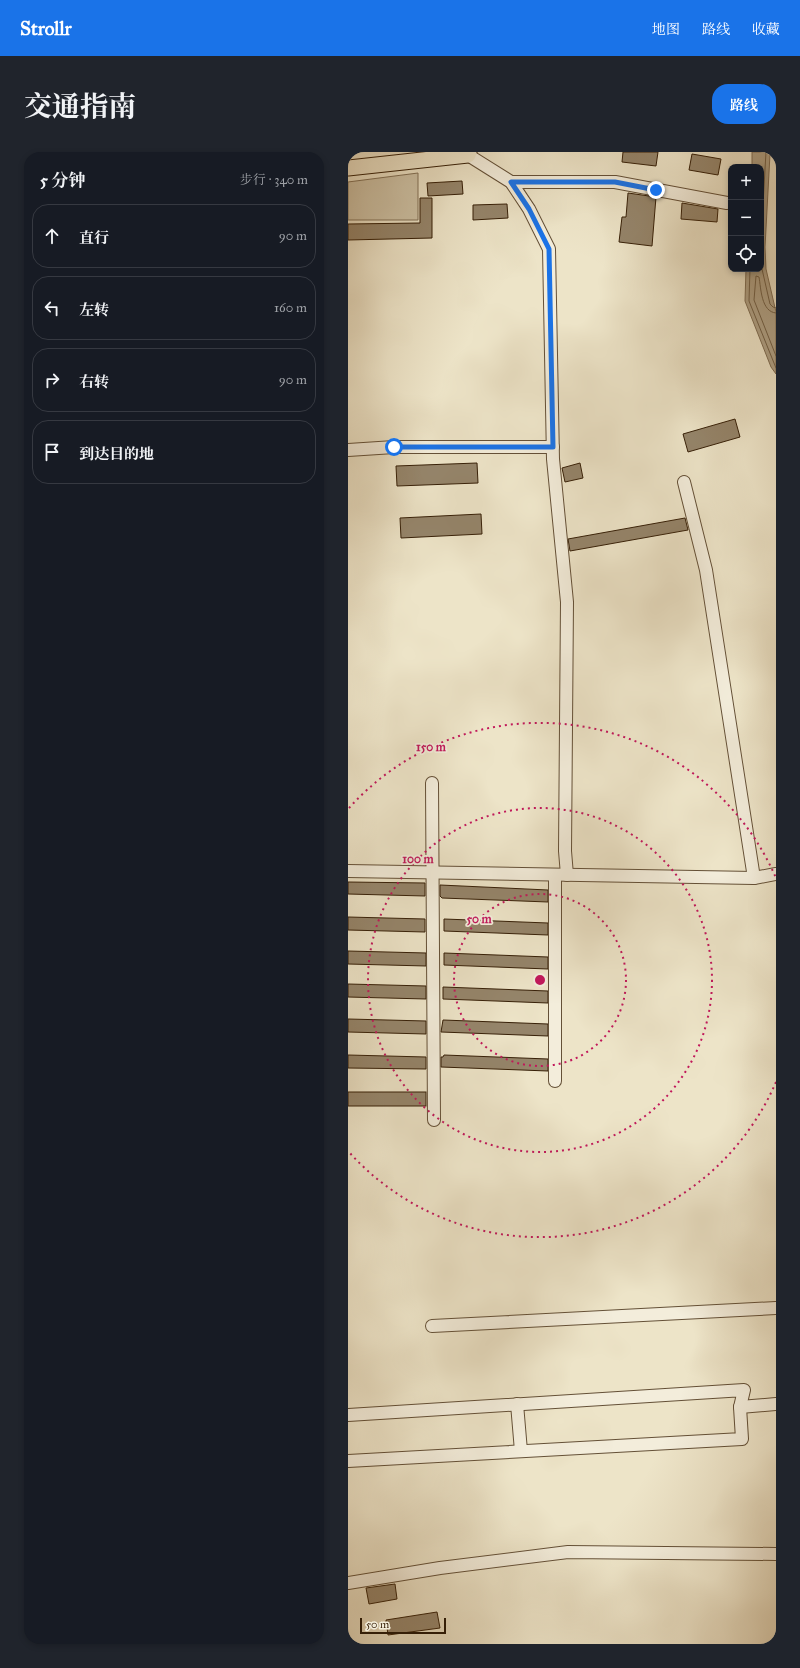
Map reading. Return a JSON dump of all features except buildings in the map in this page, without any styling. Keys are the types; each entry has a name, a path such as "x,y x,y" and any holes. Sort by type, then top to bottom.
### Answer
{"main road":[{"path":"348,168 469,153"}],"street":[{"path":"469,153 511,182 529,209 549,249 553,447 567,602 565,851 561,875 555,1081"},
{"path":"511,182 615,182 727,203"},
{"path":"348,450 394,447 553,447"},
{"path":"684,482 706,570 754,878"},
{"path":"432,783 431,872 434,1120"},
{"path":"348,871 754,878 776,874"},
{"path":"432,1326 776,1308"},
{"path":"348,1415 744,1390 740,1407 742,1439 348,1461"},
{"path":"517,1404 520,1452"},
{"path":"740,1407 776,1404"},
{"path":"348,1583 440,1568 568,1552 776,1554"}],"shaded area":[{"path":"418,173 418,220 348,220 348,182"}],"water":[{"path":"752,152 769,152 765,247 766,269 776,312 776,374 771,367 745,301 746,272 764,272 764,164 752,164"}],"route":[{"path":"394,447 553,447 549,249 529,209 511,182 615,182 656,190"}]}
